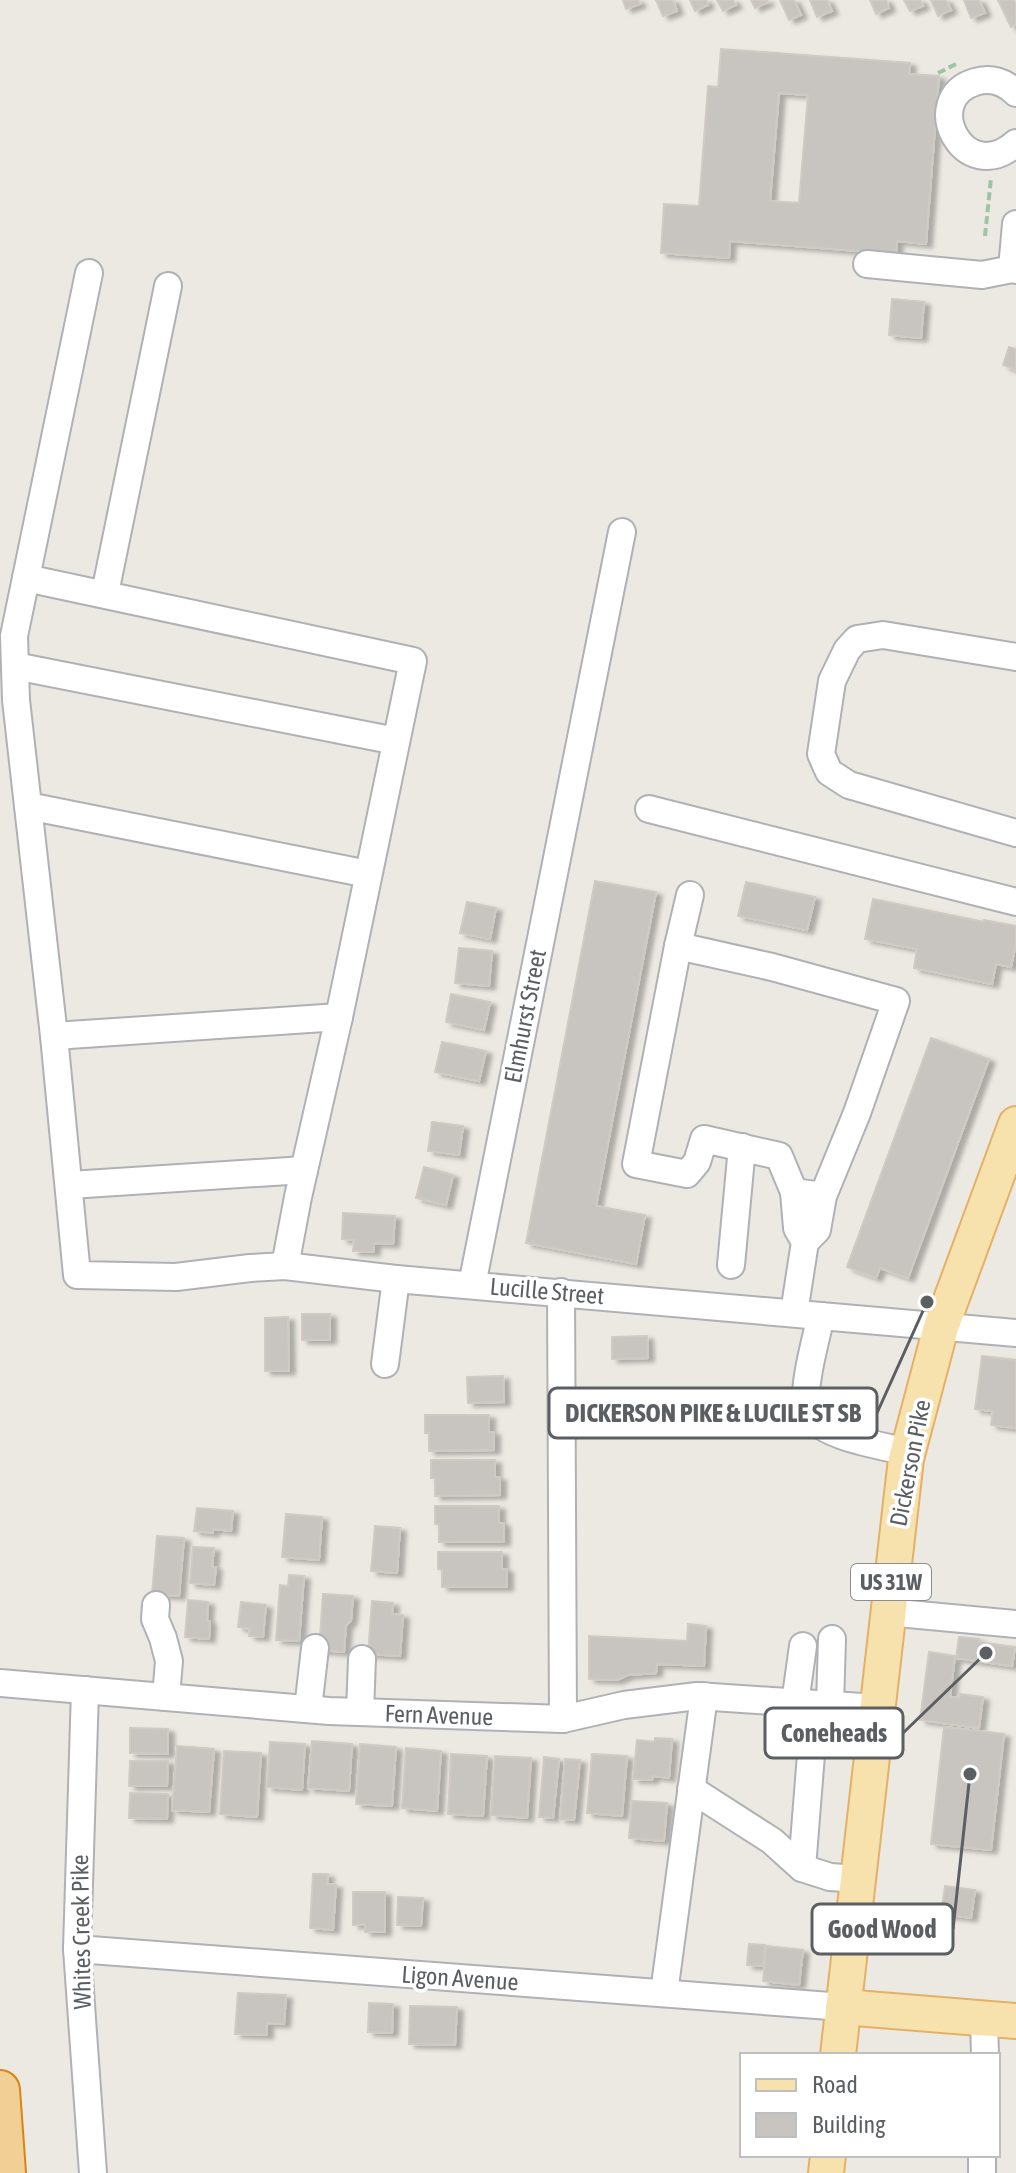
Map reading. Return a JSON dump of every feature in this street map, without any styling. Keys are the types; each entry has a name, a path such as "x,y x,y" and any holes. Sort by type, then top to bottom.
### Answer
{"highway":[{"path":"0,2090 6,2173"}],"main road":[{"name":"Dickerson Pike","path":"838,2053 887,1612 908,1452 941,1327 1008,1171 1016,1124"},
{"path":"843,2007 1000,2020"}],"street":[{"path":"1005,158 972,153 961,146 953,136 949,112 961,89 972,83 997,81 1016,93"},
{"path":"867,264 982,275 1014,270 1016,224"},
{"path":"89,273 14,636 16,700 70,1185 304,1170"},
{"path":"105,593 168,286"},
{"name":"Elmhurst Street","path":"472,1285 622,532"},
{"path":"26,578 413,661 285,1266"},
{"path":"1016,657 883,635 857,639 847,650 832,681 821,754 829,772 849,785 1016,833"},
{"path":"15,666 396,741"},
{"path":"28,806 368,874"},
{"path":"649,809 1016,902"},
{"path":"690,895 636,1164 687,1174 697,1162 704,1139 779,1156 794,1192 797,1228 805,1242"},
{"path":"678,946 772,967 896,1001 857,1113 823,1196 817,1230 805,1242 794,1313"},
{"path":"54,1036 339,1017"},
{"path":"731,1265 742,1147"},
{"name":"Lucille Street","path":"70,1185 77,1275 176,1277 285,1266 396,1279 1016,1333"},
{"path":"794,1192 823,1196"},
{"path":"385,1364 396,1279"},
{"path":"561,1292 563,1719"},
{"path":"821,1316 807,1384 807,1410 812,1418 831,1431 908,1452"},
{"path":"156,1605 155,1619 169,1661 166,1697"},
{"path":"887,1612 1016,1624"},
{"path":"802,1868 813,1704 832,1639"},
{"path":"803,1646 813,1704"},
{"path":"308,1709 315,1648"},
{"path":"360,1712 362,1659"},
{"name":"Fern Avenue","path":"10,1683 308,1709 563,1719 624,1705 704,1696 877,1708"},
{"name":"Whites Creek Pike","path":"85,1690 77,1949 93,2173"},
{"path":"664,1993 704,1696"},
{"path":"691,1789 772,1841 802,1868 830,1877 858,1879"},
{"name":"Ligon Avenue","path":"77,1949 843,2007"},
{"path":"986,2053 1000,2020"}],"path":[{"path":"985,236 1005,158"}],"building":[{"path":"623,0 638,0 640,4 626,9"},
{"path":"656,0 673,0 677,11 663,16"},
{"path":"690,0 706,0 708,5 695,11"},
{"path":"717,0 733,0 736,5 723,11"},
{"path":"751,0 767,0 768,2 755,8"},
{"path":"780,0 794,0 801,15 789,20"},
{"path":"810,0 827,0 832,11 817,17"},
{"path":"870,0 886,0 889,8 876,14"},
{"path":"904,0 920,0 923,6 910,11"},
{"path":"931,0 946,0 951,10 938,16"},
{"path":"964,0 979,0 985,13 971,18"},
{"path":"998,0 1014,0 1016,24 1011,27"},
{"path":"721,49 910,63 909,74 939,76 926,244 897,241 896,254 730,241 729,258 661,253 664,204 699,206 708,86 718,87","holes":["779,93 808,95 799,203 770,201"]},
{"path":"892,299 924,302 921,338 889,335"},
{"path":"1009,347 1016,349 1016,370 1003,365"},
{"path":"595,881 656,892 596,1206 645,1215 636,1264 526,1243"},
{"path":"746,882 815,897 807,930 738,916"},
{"path":"873,899 1016,926 1011,967 996,964 992,984 914,968 917,949 865,939"},
{"path":"467,902 496,908 490,939 460,933"},
{"path":"459,948 492,951 489,986 455,983"},
{"path":"451,994 490,1002 484,1030 446,1022"},
{"path":"931,1038 989,1059 908,1278 880,1268 876,1278 847,1267"},
{"path":"442,1042 486,1051 479,1081 435,1072"},
{"path":"432,1122 463,1126 459,1155 428,1151"},
{"path":"424,1167 453,1175 446,1205 416,1198"},
{"path":"343,1213 395,1216 393,1244 374,1243 374,1252 353,1251 354,1240 342,1239"},
{"path":"302,1314 330,1314 330,1340 302,1340"},
{"path":"288,1317 289,1371 265,1371 265,1318"},
{"path":"647,1336 648,1358 612,1359 612,1337"},
{"path":"982,1356 1016,1360 1016,1428 991,1425 993,1411 975,1409"},
{"path":"503,1376 504,1402 468,1403 467,1377"},
{"path":"425,1415 489,1415 489,1432 494,1432 494,1450 429,1451"},
{"path":"431,1460 495,1460 495,1477 500,1477 500,1495 435,1496"},
{"path":"435,1506 499,1506 499,1523 504,1523 504,1542 439,1542"},
{"path":"197,1508 233,1511 231,1531 194,1531"},
{"path":"286,1514 322,1517 319,1560 282,1557"},
{"path":"375,1526 400,1528 397,1573 371,1571"},
{"path":"157,1536 184,1538 179,1596 152,1594"},
{"path":"193,1547 214,1548 214,1585 190,1583"},
{"path":"438,1552 502,1552 502,1569 507,1569 507,1587 442,1587"},
{"path":"289,1575 304,1576 299,1641 276,1640 280,1585 288,1586"},
{"path":"323,1594 353,1596 344,1652 319,1650"},
{"path":"188,1600 208,1602 209,1639 185,1637"},
{"path":"372,1601 393,1603 392,1614 403,1615 400,1656 368,1654"},
{"path":"241,1602 266,1605 263,1637 249,1636 250,1629 238,1627"},
{"path":"688,1624 706,1626 704,1666 657,1664 656,1673 628,1675 617,1680 589,1679 589,1636 687,1641"},
{"path":"959,1637 1015,1647 1012,1666 956,1658"},
{"path":"929,1652 955,1656 950,1697 959,1698 960,1694 983,1697 979,1728 920,1720"},
{"path":"944,1727 1004,1734 991,1850 931,1844"},
{"path":"130,1728 168,1729 168,1754 130,1753"},
{"path":"655,1738 672,1739 669,1778 653,1776 652,1780 633,1779 637,1740 655,1742"},
{"path":"312,1741 352,1744 349,1791 308,1788"},
{"path":"270,1742 305,1744 302,1790 267,1787"},
{"path":"360,1744 396,1747 392,1806 356,1804"},
{"path":"177,1746 214,1749 209,1812 172,1810"},
{"path":"406,1748 441,1751 437,1811 402,1808"},
{"path":"224,1751 261,1753 257,1817 220,1814"},
{"path":"451,1754 487,1756 483,1816 448,1814"},
{"path":"592,1754 627,1756 622,1816 587,1813"},
{"path":"495,1756 531,1758 527,1818 491,1815"},
{"path":"544,1757 559,1759 553,1818 539,1817"},
{"path":"565,1759 580,1760 574,1820 560,1819"},
{"path":"130,1761 168,1761 167,1786 129,1786"},
{"path":"130,1793 168,1794 167,1819 129,1818"},
{"path":"632,1801 667,1803 664,1841 629,1838"},
{"path":"313,1874 328,1874 327,1884 336,1885 333,1930 310,1928"},
{"path":"945,1886 975,1890 971,1918 941,1914"},
{"path":"353,1892 385,1892 385,1932 365,1932 365,1924 353,1925"},
{"path":"398,1897 423,1898 421,1926 397,1925"},
{"path":"749,1944 765,1945 763,1966 747,1965"},
{"path":"766,1946 803,1950 799,1985 763,1981"},
{"path":"238,1993 286,1995 284,2024 267,2023 267,2035 235,2034"},
{"path":"369,2003 393,2004 392,2033 368,2032"},
{"path":"410,2006 457,2007 455,2045 409,2044"}],"place":[{"name":"DICKERSON PIKE & LUCILE ST SB","path":"927,1302"},
{"name":"Coneheads","path":"986,1653"},
{"name":"Good Wood","path":"970,1774"}]}
